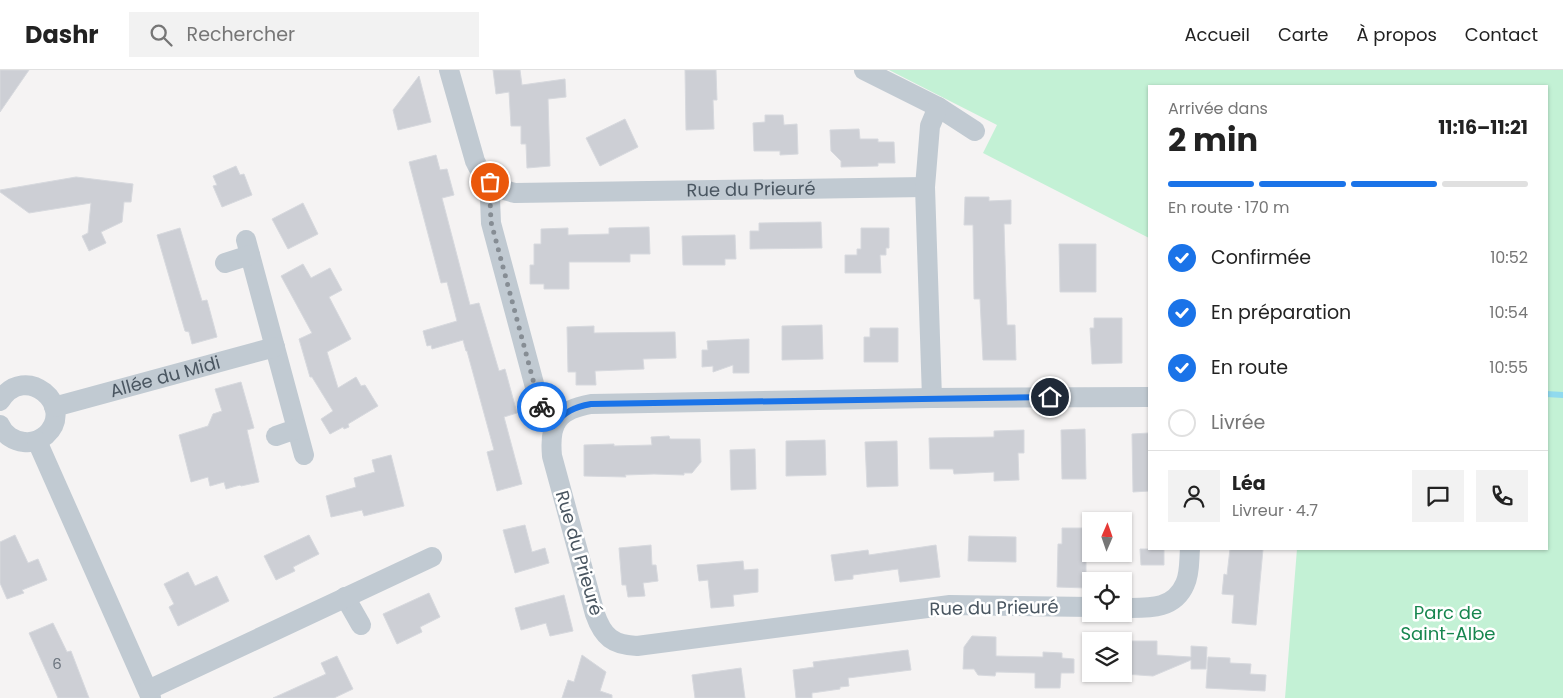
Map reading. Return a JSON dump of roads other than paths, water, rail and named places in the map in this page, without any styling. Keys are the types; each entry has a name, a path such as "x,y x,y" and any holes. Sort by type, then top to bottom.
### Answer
{"street":[{"path":"449,70 475,161 484,177 495,186 490,199 491,222 536,391 542,409 553,426 567,411 578,406 591,404 1148,396"},
{"path":"864,70 938,107 974,131"},
{"path":"932,398 925,187 930,126 938,107"},
{"name":"Rue du Prieuré","path":"495,186 515,193 925,187"},
{"path":"225,263 248,248 304,455"},
{"name":"Allée du Midi","path":"54,407 275,347"},
{"path":"0,401 6,392 15,387 24,385 34,386 43,390 50,397 55,415 54,423 50,430 37,441 27,443 8,437 0,425"},
{"name":"Rue du Prieuré","path":"553,426 552,456 595,614 607,636 624,646 637,646 950,605 1082,608"},
{"path":"276,436 296,429"},
{"path":"37,441 149,694 345,597 432,557"},
{"path":"1132,608 1152,608 1165,605 1173,600 1186,584 1190,550"},
{"path":"345,597 361,625"}],"waterway":[{"path":"1548,394 1563,395"}],"park label":[{"name":"Parc de Saint-Albe","path":"1448,623"}]}
